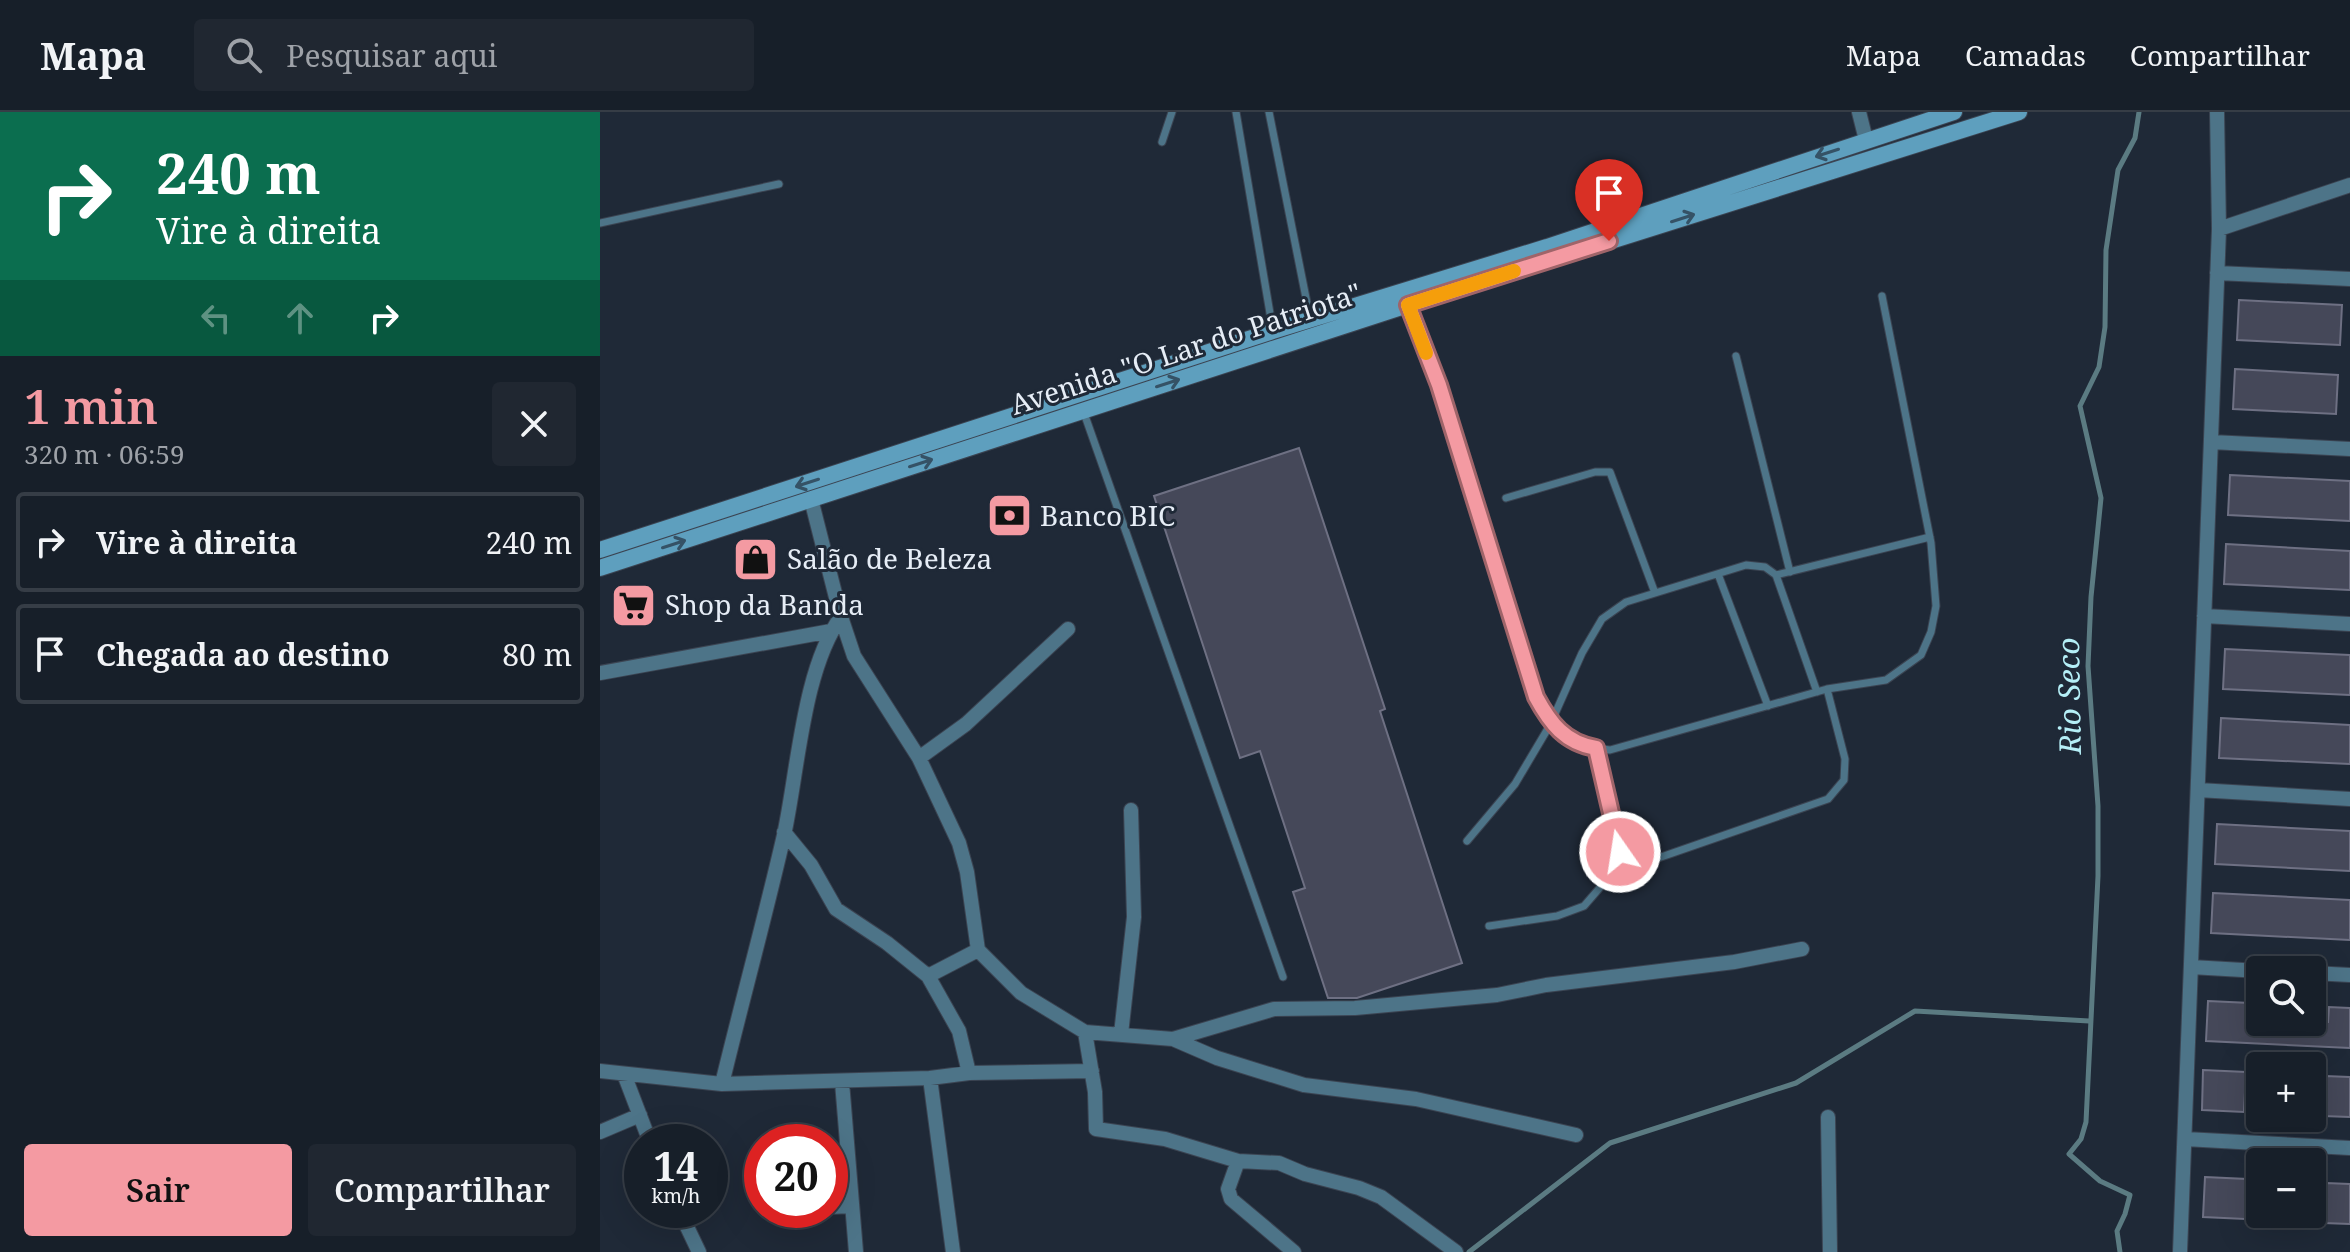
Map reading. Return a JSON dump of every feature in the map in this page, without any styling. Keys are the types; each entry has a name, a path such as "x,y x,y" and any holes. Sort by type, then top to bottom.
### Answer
{"main road":[{"name":"Avenida \"O Lar do Patriota\"","path":"600,550 1310,319 1547,247 1954,112"},
{"name":"Avenida \"O Lar do Patriota\"","path":"600,568 1408,305 2019,112"}],"street":[{"path":"1859,112 1866,140"},
{"path":"2180,1252 2219,229 2217,112"},
{"path":"2219,229 2350,185"},
{"path":"2217,273 2350,279"},
{"path":"2211,442 2350,449"},
{"path":"811,499 854,656 919,758 959,843 967,872 978,950 1021,993 1085,1032 1173,1039 1217,1058 1304,1085 1416,1099 1576,1135"},
{"path":"2204,616 2350,624"},
{"path":"722,1084 784,832 814,679 831,631 841,617"},
{"path":"919,758 966,724 1068,629"},
{"path":"600,673 831,631"},
{"path":"2198,790 2350,799"},
{"path":"1121,1034 1134,917 1131,810"},
{"path":"784,832 811,865 836,909 887,943 928,976 959,1031 969,1073"},
{"path":"1173,1039 1274,1009 1355,1008 1497,995 1546,985 1734,962 1802,949"},
{"path":"928,976 978,950"},
{"path":"2191,967 2246,970"},
{"path":"2326,974 2350,975"},
{"path":"1085,1032 1095,1092 1096,1129 1165,1139 1238,1161 1279,1163 1305,1174 1359,1188 1381,1197 1456,1252"},
{"path":"600,1071 722,1084 1092,1071"},
{"path":"624,1074 643,1124"},
{"path":"930,1078 953,1252"},
{"path":"842,1082 856,1252"},
{"path":"600,1132 640,1115"},
{"path":"1828,1117 1830,1252"},
{"path":"2185,1139 2350,1148"},
{"path":"1238,1161 1228,1189 1231,1199 1294,1252"},
{"path":"848,1206 852,1206"},
{"path":"688,1228 699,1252"}],"lane":[{"path":"1162,142 1172,112"},
{"path":"1236,112 1273,331"},
{"path":"1269,112 1310,319"},
{"path":"600,223 779,184"},
{"path":"1408,305 1439,385 1536,697 1550,725 1586,747 1610,750 1827,689 1886,680 1921,655 1931,632 1936,606 1930,537 1882,296"},
{"path":"1736,356 1790,572"},
{"path":"1083,410 1283,977"},
{"path":"1506,498 1595,472 1610,472 1655,593"},
{"path":"1776,575 1930,537"},
{"path":"1467,841 1515,784 1550,725 1582,653 1602,619 1626,602 1746,565 1765,567 1776,575 1817,692"},
{"path":"1718,574 1768,706"},
{"path":"1596,748 1623,861 1628,865 1638,865 1828,799 1844,780 1845,759 1827,689"},
{"path":"1489,926 1557,916 1584,906 1623,861"}],"building":[{"path":"2239,300 2342,305 2340,345 2237,340"},
{"path":"2235,369 2338,375 2336,414 2233,409"},
{"path":"1299,448 1385,709 1380,711 1462,963 1357,998 1328,998 1293,892 1305,888 1260,751 1240,758 1154,496"},
{"path":"2230,475 2350,481 2350,521 2228,515"},
{"path":"2226,544 2350,551 2350,590 2224,584"},
{"path":"2225,649 2350,655 2350,695 2223,689"},
{"path":"2221,718 2350,725 2350,764 2219,758"},
{"path":"2217,824 2350,831 2350,871 2215,864"},
{"path":"2213,893 2350,900 2350,940 2211,933"},
{"path":"2208,1001 2246,1003 2246,1036 2326,1036 2329,1007 2350,1008 2350,1048 2206,1041"},
{"path":"2203,1070 2246,1072 2244,1112 2202,1110"},
{"path":"2326,1076 2350,1077 2350,1117 2326,1116"},
{"path":"2205,1177 2246,1179 2245,1219 2203,1217"},
{"path":"2326,1183 2350,1184 2350,1224 2326,1223"}],"waterway":[{"name":"Rio Seco","path":"2120,1252 2117,1231 2130,1195 2100,1181 2069,1154 2081,1139 2086,1122 2098,876 2098,806 2088,666 2101,498 2080,406 2099,367 2105,327 2106,250 2118,170 2135,138 2139,112"},
{"path":"1469,1252 1610,1143 1796,1083 1915,1011 2089,1021"}],"slow traffic":[{"path":"1426,353 1408,305 1514,271"}],"place":[{"name":"Banco BIC","path":"1009,516"},
{"name":"Salão de Beleza","path":"756,559"},
{"name":"Shop da Banda","path":"634,605"}],"route":[{"path":"1609,241 1408,305 1439,385 1536,697 1550,725 1586,747 1596,748 1620,852"}]}
